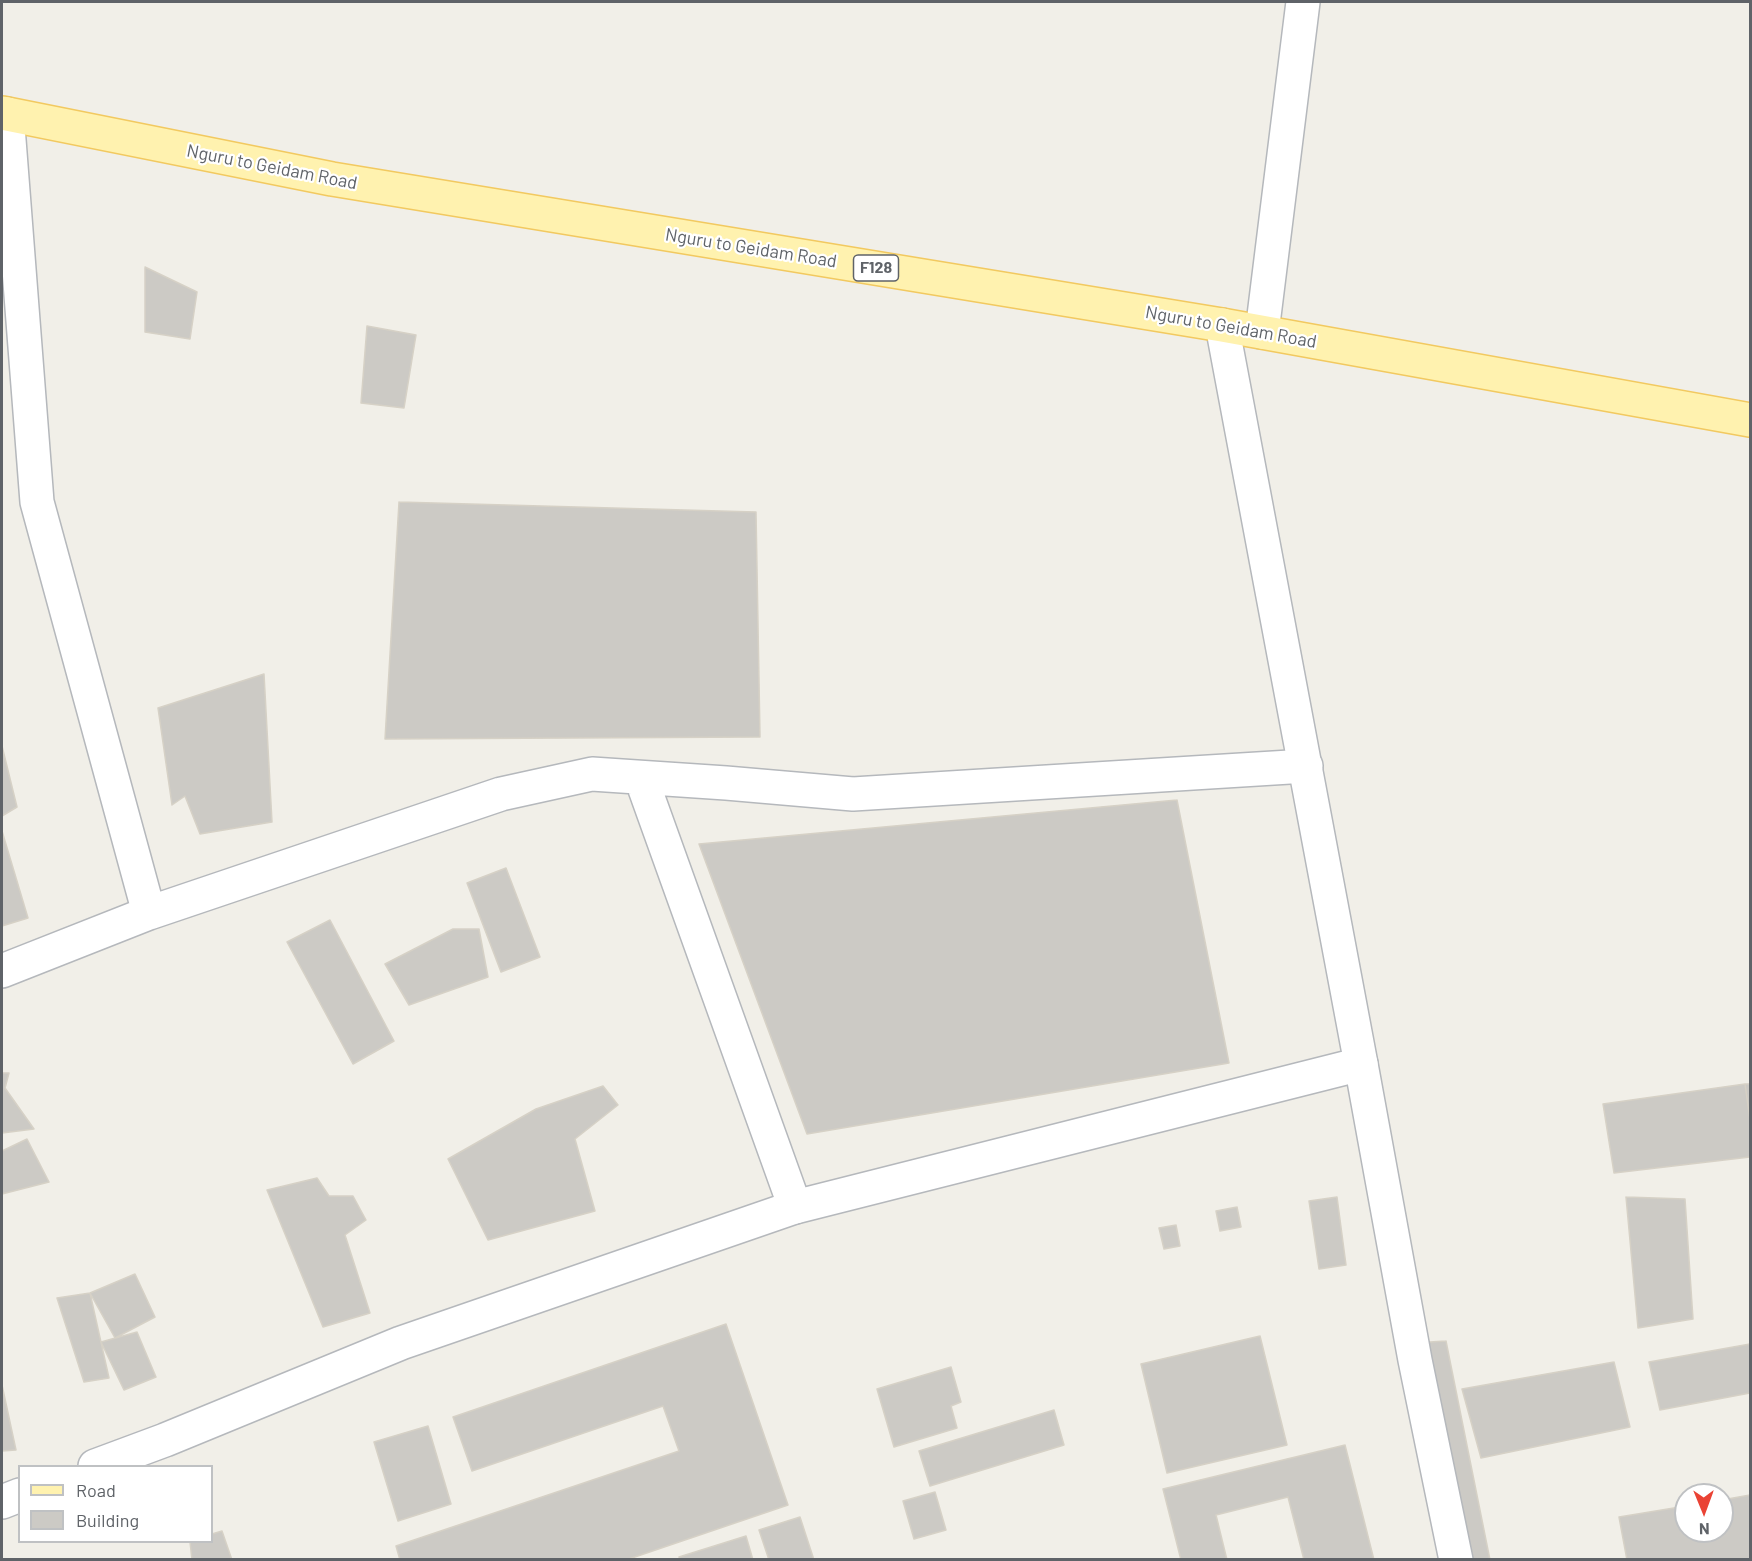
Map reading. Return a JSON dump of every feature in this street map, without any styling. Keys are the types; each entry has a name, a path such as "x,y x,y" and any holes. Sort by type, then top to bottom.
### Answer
{"main road":[{"name":"Nguru to Geidam Road","path":"4,113 332,179 1222,325 1750,420"}],"street":[{"path":"1262,332 1303,2"},
{"path":"4,113 12,311 37,502 149,913"},
{"path":"1222,325 1415,1360 1456,1560"},
{"path":"2,971 149,913 501,795 592,774 853,795 1306,766"},
{"path":"642,778 795,1207"},
{"path":"100,1465 401,1343 795,1207 1361,1064"},
{"path":"2,1502 18,1496"}],"building":[{"path":"145,267 197,292 190,339 145,332"},
{"path":"367,326 416,335 404,408 361,403"},
{"path":"399,502 756,512 760,737 385,739"},
{"path":"264,674 272,822 200,834 185,796 172,805 158,708"},
{"path":"2,746 17,807 2,816"},
{"path":"1177,800 1229,1063 807,1134 699,844"},
{"path":"2,831 28,918 2,926"},
{"path":"506,868 540,957 501,972 467,883"},
{"path":"330,920 394,1041 353,1064 287,942"},
{"path":"453,929 479,929 488,977 409,1005 385,964"},
{"path":"2,1073 9,1073 5,1088 34,1129 2,1133"},
{"path":"1745,1084 1750,1084 1750,1120"},
{"path":"1745,1084 1750,1120 1750,1157 1614,1173 1603,1104"},
{"path":"603,1086 618,1105 575,1139 595,1211 488,1240 448,1159 536,1109"},
{"path":"27,1139 49,1182 2,1194 2,1151"},
{"path":"317,1178 329,1196 353,1196 366,1220 345,1235 370,1313 323,1327 267,1190"},
{"path":"1337,1197 1346,1265 1319,1269 1309,1201"},
{"path":"1626,1197 1685,1199 1693,1319 1638,1328"},
{"path":"1237,1207 1241,1227 1220,1231 1216,1211"},
{"path":"1176,1225 1180,1246 1164,1249 1159,1228"},
{"path":"135,1274 155,1317 115,1338 90,1293"},
{"path":"90,1293 109,1378 84,1382 57,1298"},
{"path":"726,1324 788,1505 626,1560 400,1560 396,1546 679,1451 663,1406 472,1471 453,1417"},
{"path":"137,1332 156,1377 124,1390 101,1342"},
{"path":"1260,1336 1287,1445 1167,1473 1141,1364"},
{"path":"1446,1341 1490,1560 1464,1560 1413,1343"},
{"path":"1750,1344 1750,1393 1660,1410 1649,1362"},
{"path":"1614,1362 1630,1427 1481,1458 1462,1389"},
{"path":"951,1367 961,1402 951,1406 957,1428 894,1447 877,1389"},
{"path":"2,1385 16,1450 2,1451"},
{"path":"1054,1410 1064,1445 930,1486 919,1451"},
{"path":"428,1426 451,1504 398,1521 374,1442"},
{"path":"1345,1445 1374,1560 1304,1560 1288,1497 1216,1515 1227,1560 1181,1560 1163,1489"},
{"path":"935,1492 946,1530 914,1539 903,1501"},
{"path":"1750,1495 1750,1560 1627,1560 1619,1517 1674,1508 1674,1543 1734,1543 1734,1498"},
{"path":"800,1517 814,1560 769,1560 759,1530"},
{"path":"222,1531 232,1560 192,1560 190,1543 213,1543 213,1534"},
{"path":"746,1536 753,1560 680,1560 679,1557"}]}
